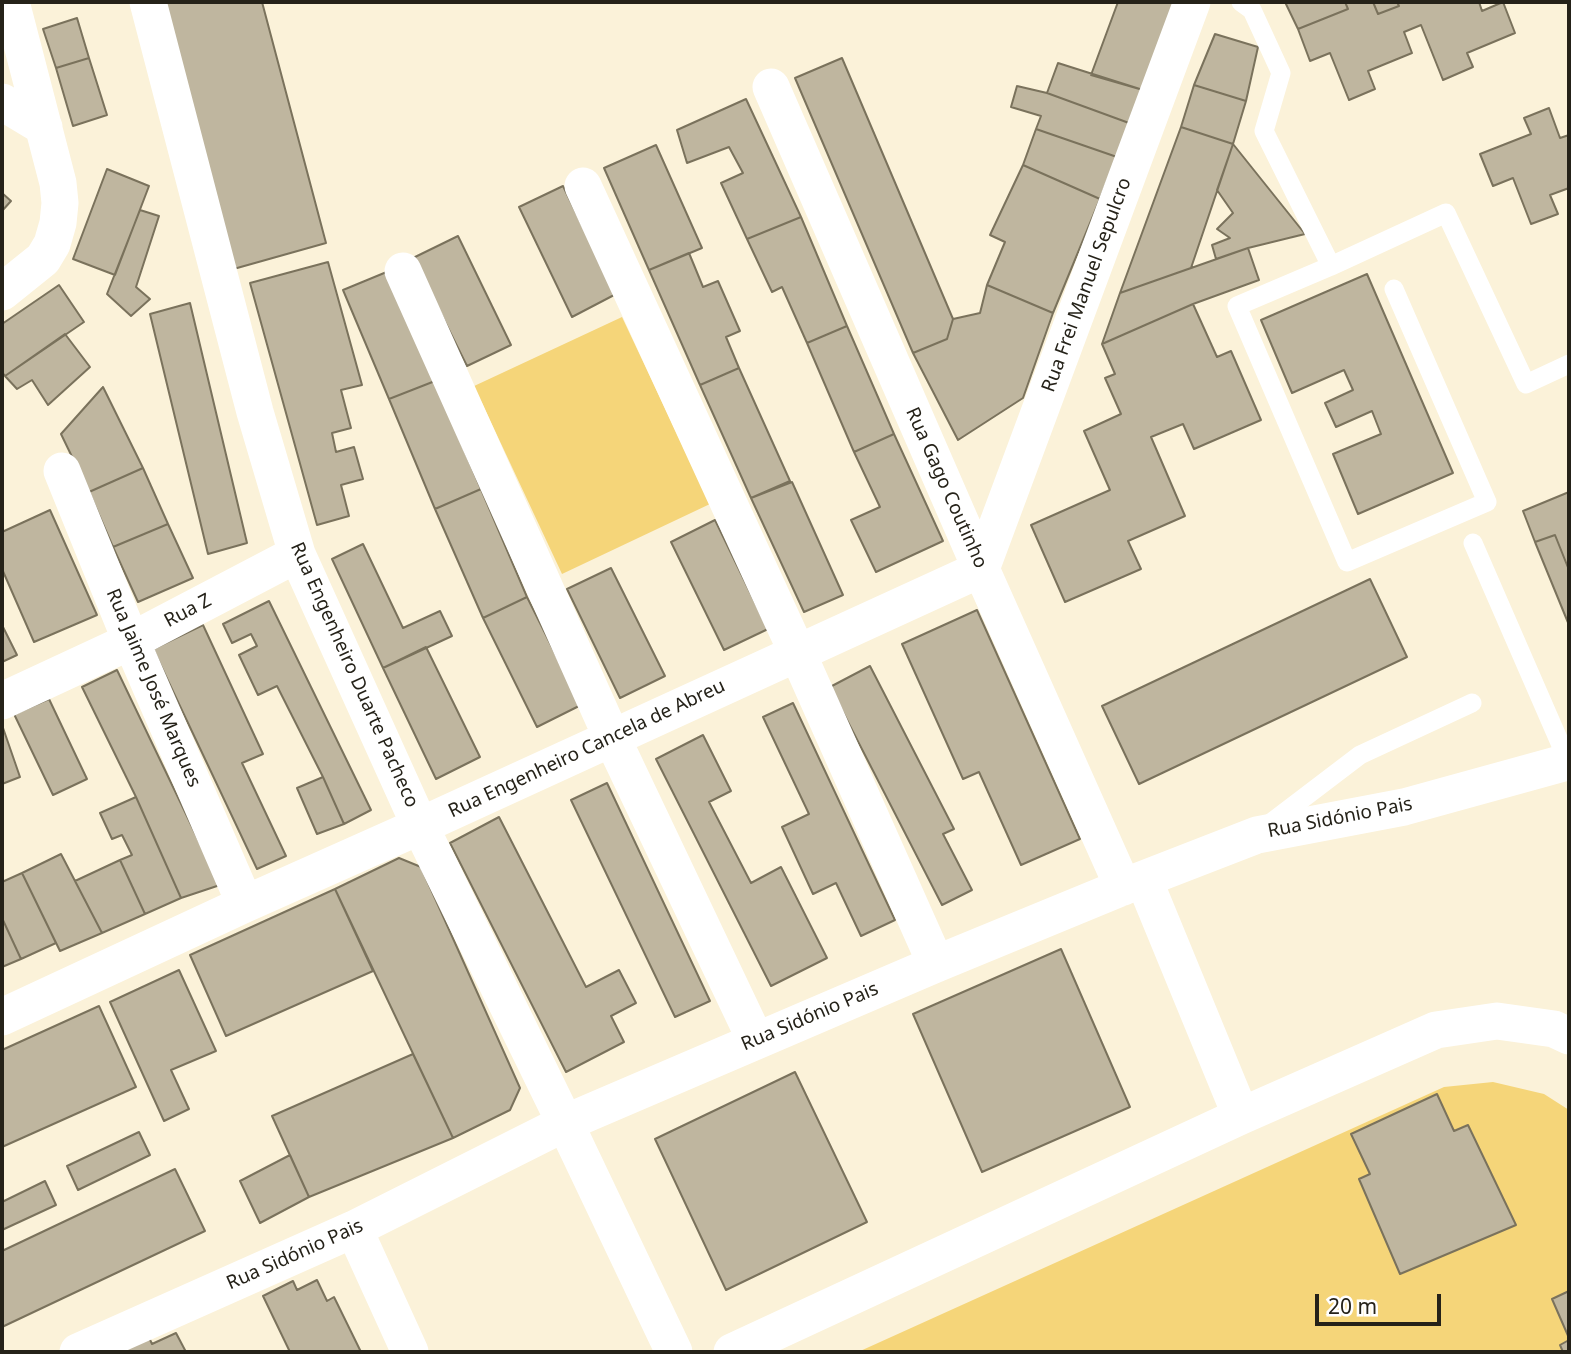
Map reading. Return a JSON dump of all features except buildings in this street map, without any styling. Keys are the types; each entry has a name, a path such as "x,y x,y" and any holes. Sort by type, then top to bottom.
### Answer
{"street":[{"path":"3,290 43,259 52,244 60,203 58,183 11,2"},
{"name":"Rua Engenheiro Duarte Pacheco","path":"148,2 255,412 297,554 420,826 674,1352"},
{"name":"Rua Frei Manuel Sepulcro","path":"981,569 1192,2"},
{"name":"Rua Gago Coutinho","path":"771,87 981,569 1134,884 1241,1116"},
{"path":"2,102 44,127"},
{"path":"583,186 797,652 936,964"},
{"path":"403,271 612,738 756,1041"},
{"name":"Rua Jaime José Marques","path":"62,471 131,641 245,904"},
{"name":"Rua Z","path":"2,701 131,641 297,554"},
{"name":"Rua Engenheiro Cancela de Abreu","path":"2,1017 981,569"},
{"name":"Rua Sidónio Pais","path":"78,1352 354,1229 565,1124 936,964 1256,835 1404,807 1560,764 1568,758"},
{"path":"732,1352 1241,1116 1436,1030 1497,1021 1554,1029 1569,1036"},
{"path":"354,1229 410,1352"}],"lane":[{"path":"1241,2 1252,10 1281,73 1264,131 1331,266"},
{"path":"1394,289 1487,502 1347,562 1237,306 1446,213 1526,384 1569,364"},
{"path":"1473,543 1568,758"},
{"path":"1256,835 1360,755 1472,703"}],"shaded area":[{"path":"622,317 710,504 562,574 472,387"},
{"path":"1493,1082 1544,1094 1569,1110 1569,1352 858,1352 1444,1087"}]}
